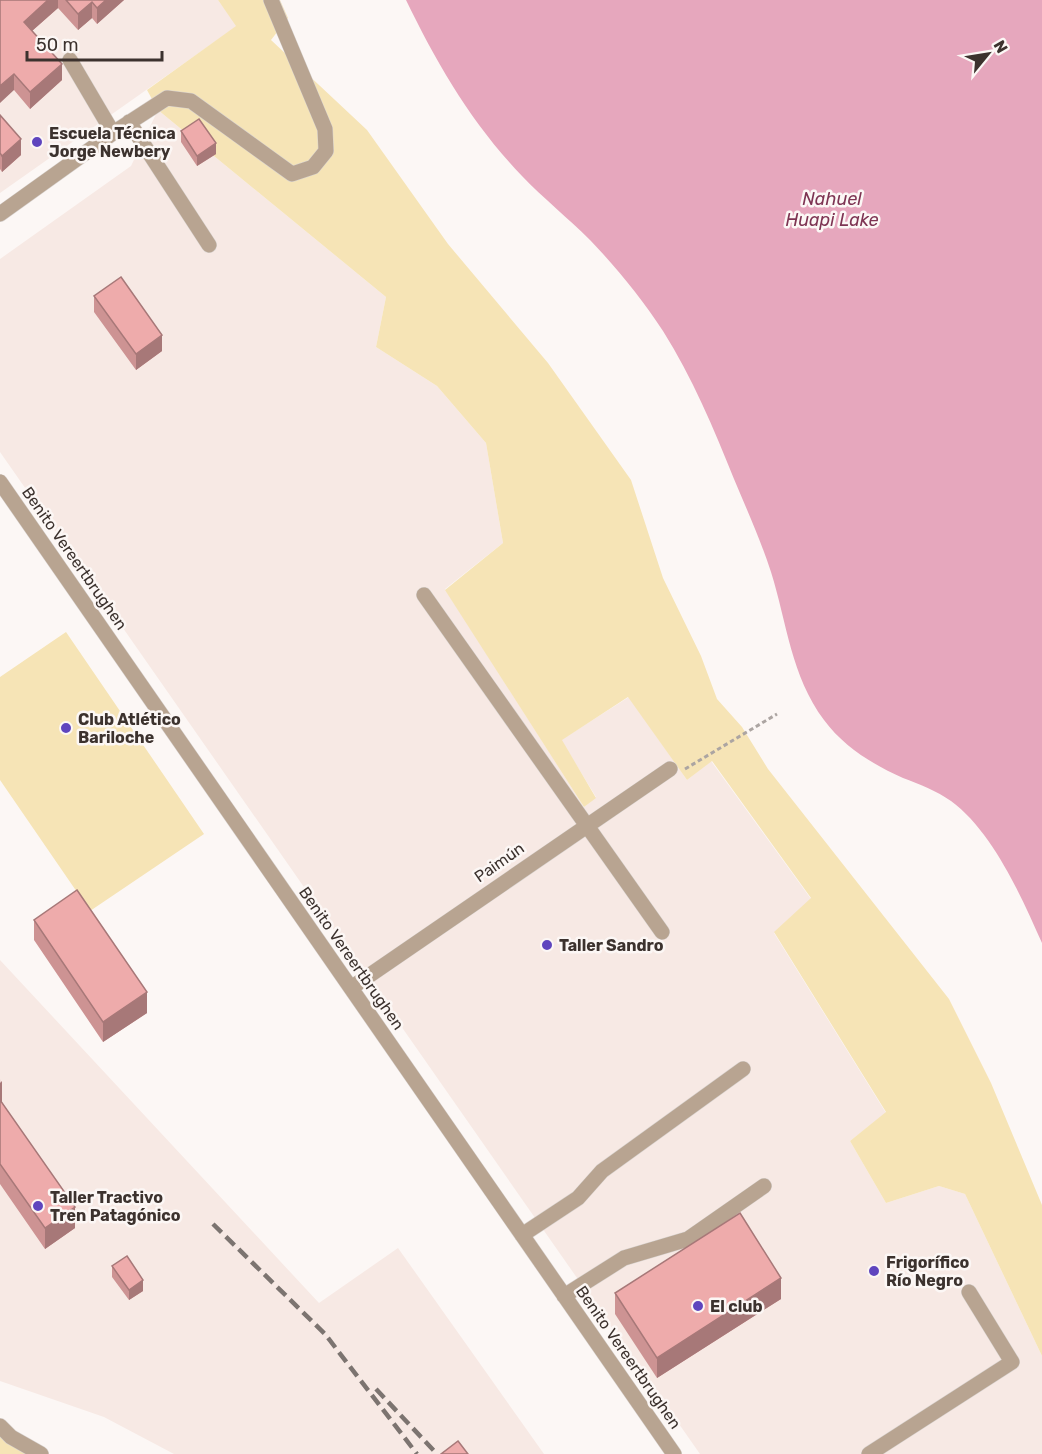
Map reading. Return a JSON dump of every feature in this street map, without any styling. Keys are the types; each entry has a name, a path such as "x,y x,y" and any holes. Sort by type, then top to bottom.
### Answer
{"street":[{"path":"0,214 113,133 167,98 191,101 292,174 313,167 326,151 325,129 270,0"},
{"path":"70,60 113,133"},
{"path":"129,122 209,245"},
{"name":"Benito Vereertbrughen","path":"0,482 674,1454"},
{"path":"424,595 662,932"},
{"name":"Paimún","path":"351,988 586,824 675,770"},
{"path":"522,1235 578,1198 602,1171 743,1069"},
{"path":"564,1296 624,1258 688,1239 764,1186"},
{"path":"869,1454 1012,1362 969,1292"},
{"path":"0,1426 11,1437 41,1454"}],"path":[{"path":"675,770 777,714"}],"shaded area":[{"name":"Escuela Técnica Jorge Newbery","path":"0,0 218,0 237,26 0,193"},
{"path":"218,0 280,0 288,18 271,40 367,130 448,244 548,363 631,480 663,578 701,656 717,699 742,727 768,769 949,999 991,1083 1042,1205 1042,1356 965,1194 939,1186 886,1203 850,1141 886,1112 774,932 811,898 712,761 687,780 628,697 562,740 596,798 584,807 445,590 503,543 486,443 437,386 376,347 386,297 158,110 147,90 236,26"},
{"path":"158,110 386,297 376,347 437,386 486,443 503,543 445,589 584,807 596,797 561,740 629,697 687,780 711,761 811,899 774,933 886,1113 850,1141 886,1203 939,1186 965,1194 1042,1356 1042,1454 700,1454 0,452 0,259 131,166"},
{"name":"Club Atlético Bariloche","path":"66,632 204,834 90,911 0,780 0,677"},
{"path":"0,960 319,1303 398,1248 544,1454 174,1454 104,1417 0,1381"},
{"path":"0,1437 2,1438 29,1454 0,1454"}],"water":[{"name":"Nahuel Huapi Lake","path":"406,0 1042,0 1042,943 1025,905 993,847 966,814 940,794 892,773 859,754 824,720 813,703 797,667 777,591 754,526 719,441 684,366 647,307 629,284 582,232 522,176 487,136 443,70"}],"building":[{"path":"0,0 48,0 24,22 62,64 30,92 14,74 0,86"},
{"path":"66,0 106,0 97,8 92,2 78,14"},
{"path":"0,115 21,139 2,156 0,153"},
{"path":"199,119 216,143 197,156 181,131"},
{"path":"121,277 162,335 136,354 94,296"},
{"path":"77,890 147,992 103,1022 34,920"},
{"name":"Taller Tractivo Tren Patagónico","path":"0,1100 75,1207 45,1228 0,1164"},
{"name":"El club","path":"740,1213 781,1278 657,1358 615,1293"},
{"path":"127,1256 143,1280 129,1290 112,1266"},
{"path":"458,1441 468,1454 441,1454"}],"railway":[{"path":"213,1224 325,1334 417,1454"},
{"path":"376,1389 437,1454"}],"place":[{"name":"Escuela Técnica Jorge Newbery","path":"37,142"},
{"name":"Club Atlético Bariloche","path":"66,728"},
{"name":"Taller Sandro","path":"547,945"},
{"name":"Taller Tractivo Tren Patagónico","path":"38,1206"},
{"name":"Frigorífico Río Negro","path":"874,1271"},
{"name":"El club","path":"698,1306"}]}
